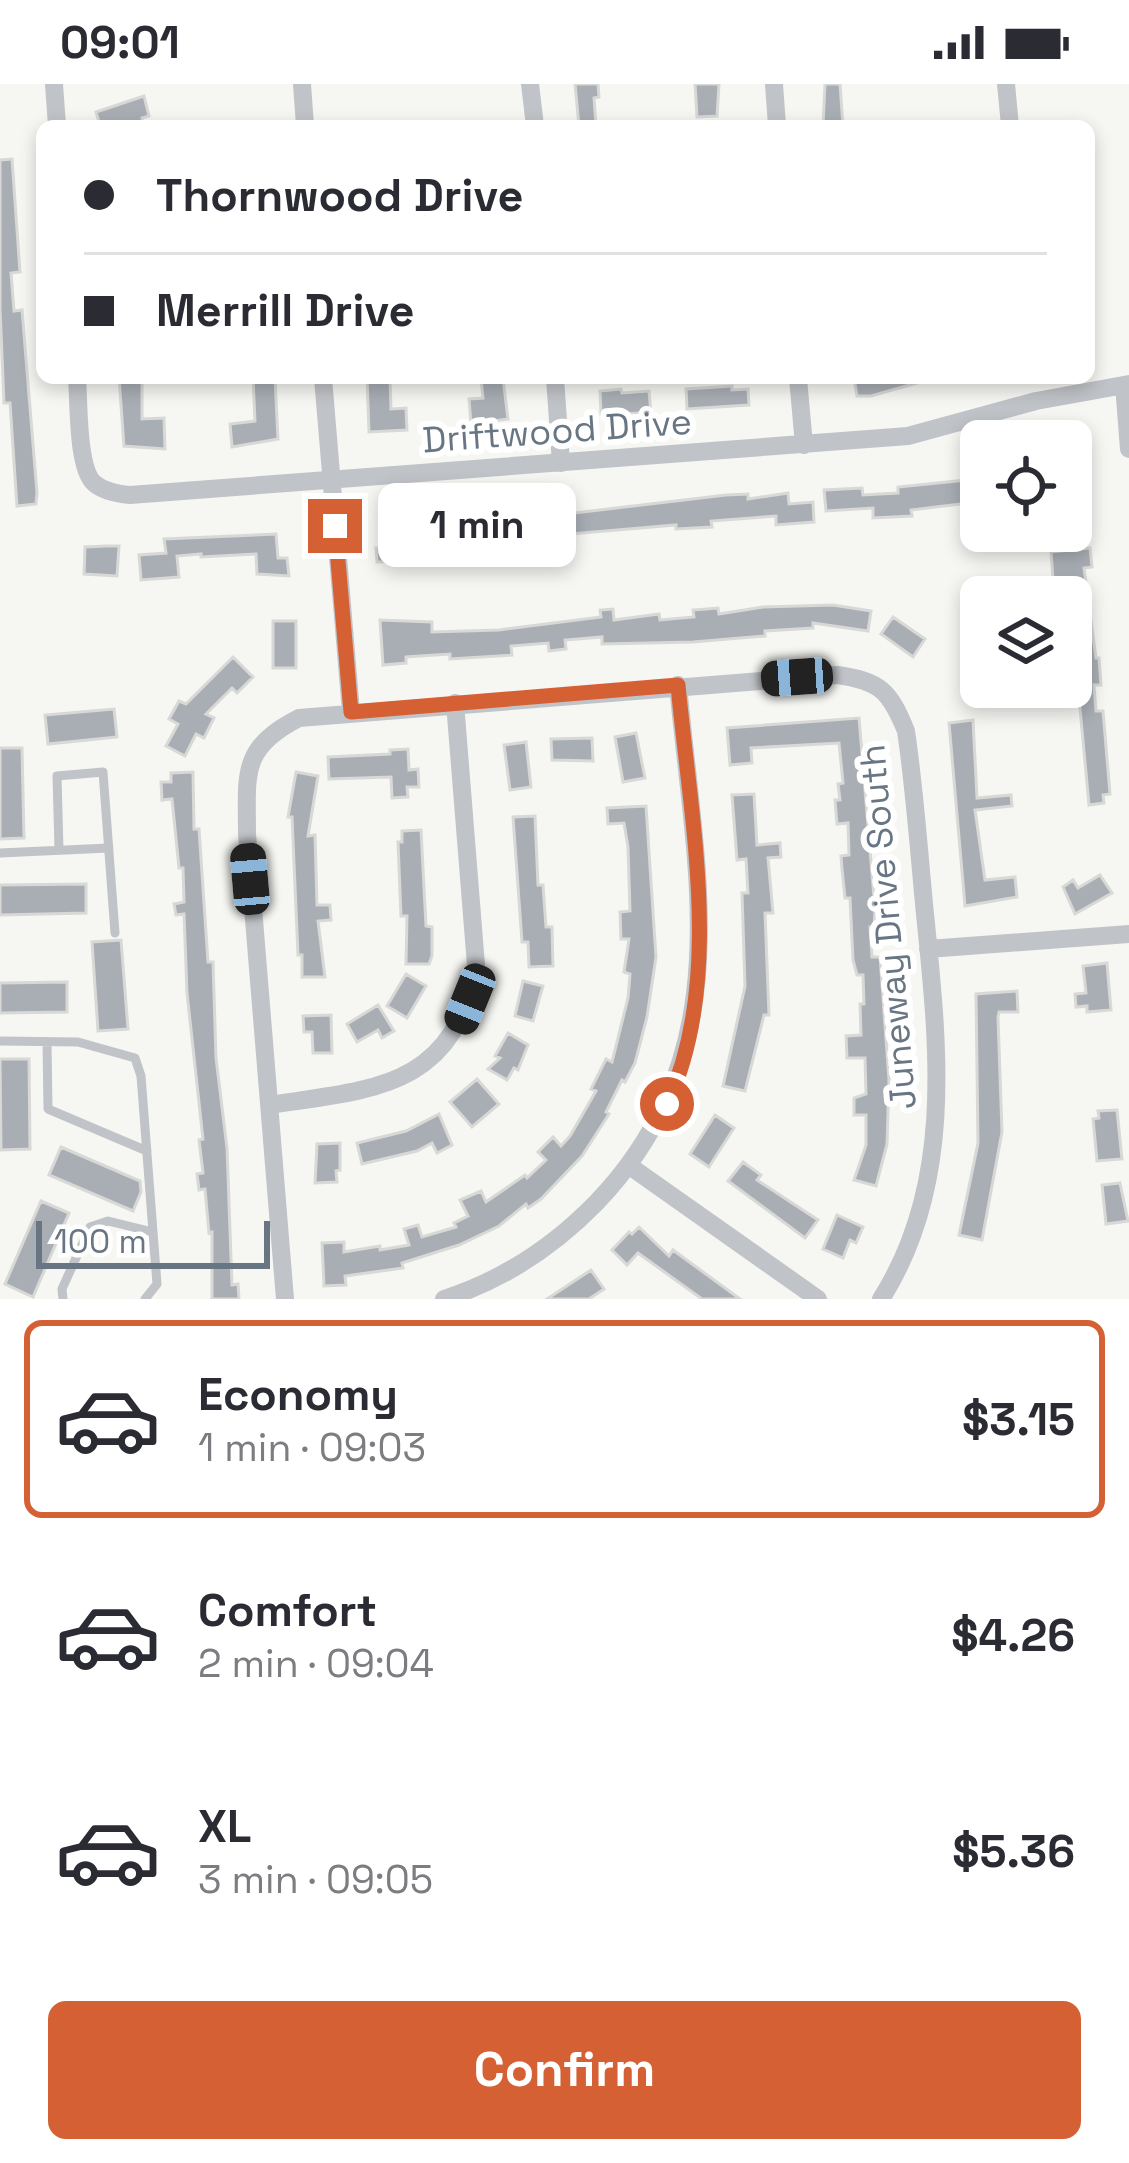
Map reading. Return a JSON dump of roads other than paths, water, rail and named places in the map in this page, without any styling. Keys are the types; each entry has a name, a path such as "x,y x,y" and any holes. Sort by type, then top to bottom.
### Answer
{"street":[{"path":"54,84 57,120"},
{"path":"302,84 305,120"},
{"path":"530,84 534,120"},
{"path":"774,84 777,120"},
{"path":"1006,84 1009,120"},
{"name":"Driftwood Drive","path":"77,384 88,475 94,483 130,496 908,436 1036,401 1126,385"},
{"path":"323,384 351,712"},
{"path":"555,384 561,463"},
{"path":"799,384 804,445"},
{"path":"1032,384 1036,401"},
{"path":"1126,385 1129,448"},
{"name":"Juneway Drive South","path":"285,1299 247,834 249,766 258,745 299,718 837,675 863,679 894,700 909,746 928,949 937,1080 930,1178 916,1224 880,1299"},
{"path":"444,1299 495,1279 539,1254 576,1224 631,1167 678,1079 699,982 697,896 678,685"},
{"path":"269,1105 358,1092 391,1082 422,1065 459,1026 476,965 455,703"},
{"path":"928,949 1129,934"},
{"path":"631,1167 818,1299"}],"lane":[{"path":"59,850 57,776 103,772 115,933"},
{"path":"0,853 109,848"},
{"path":"0,1041 78,1042 135,1058 157,1284 146,1299"},
{"path":"47,1042 48,1109 146,1151"},
{"path":"63,1299 62,1289 90,1227 108,1221 153,1232"}]}
